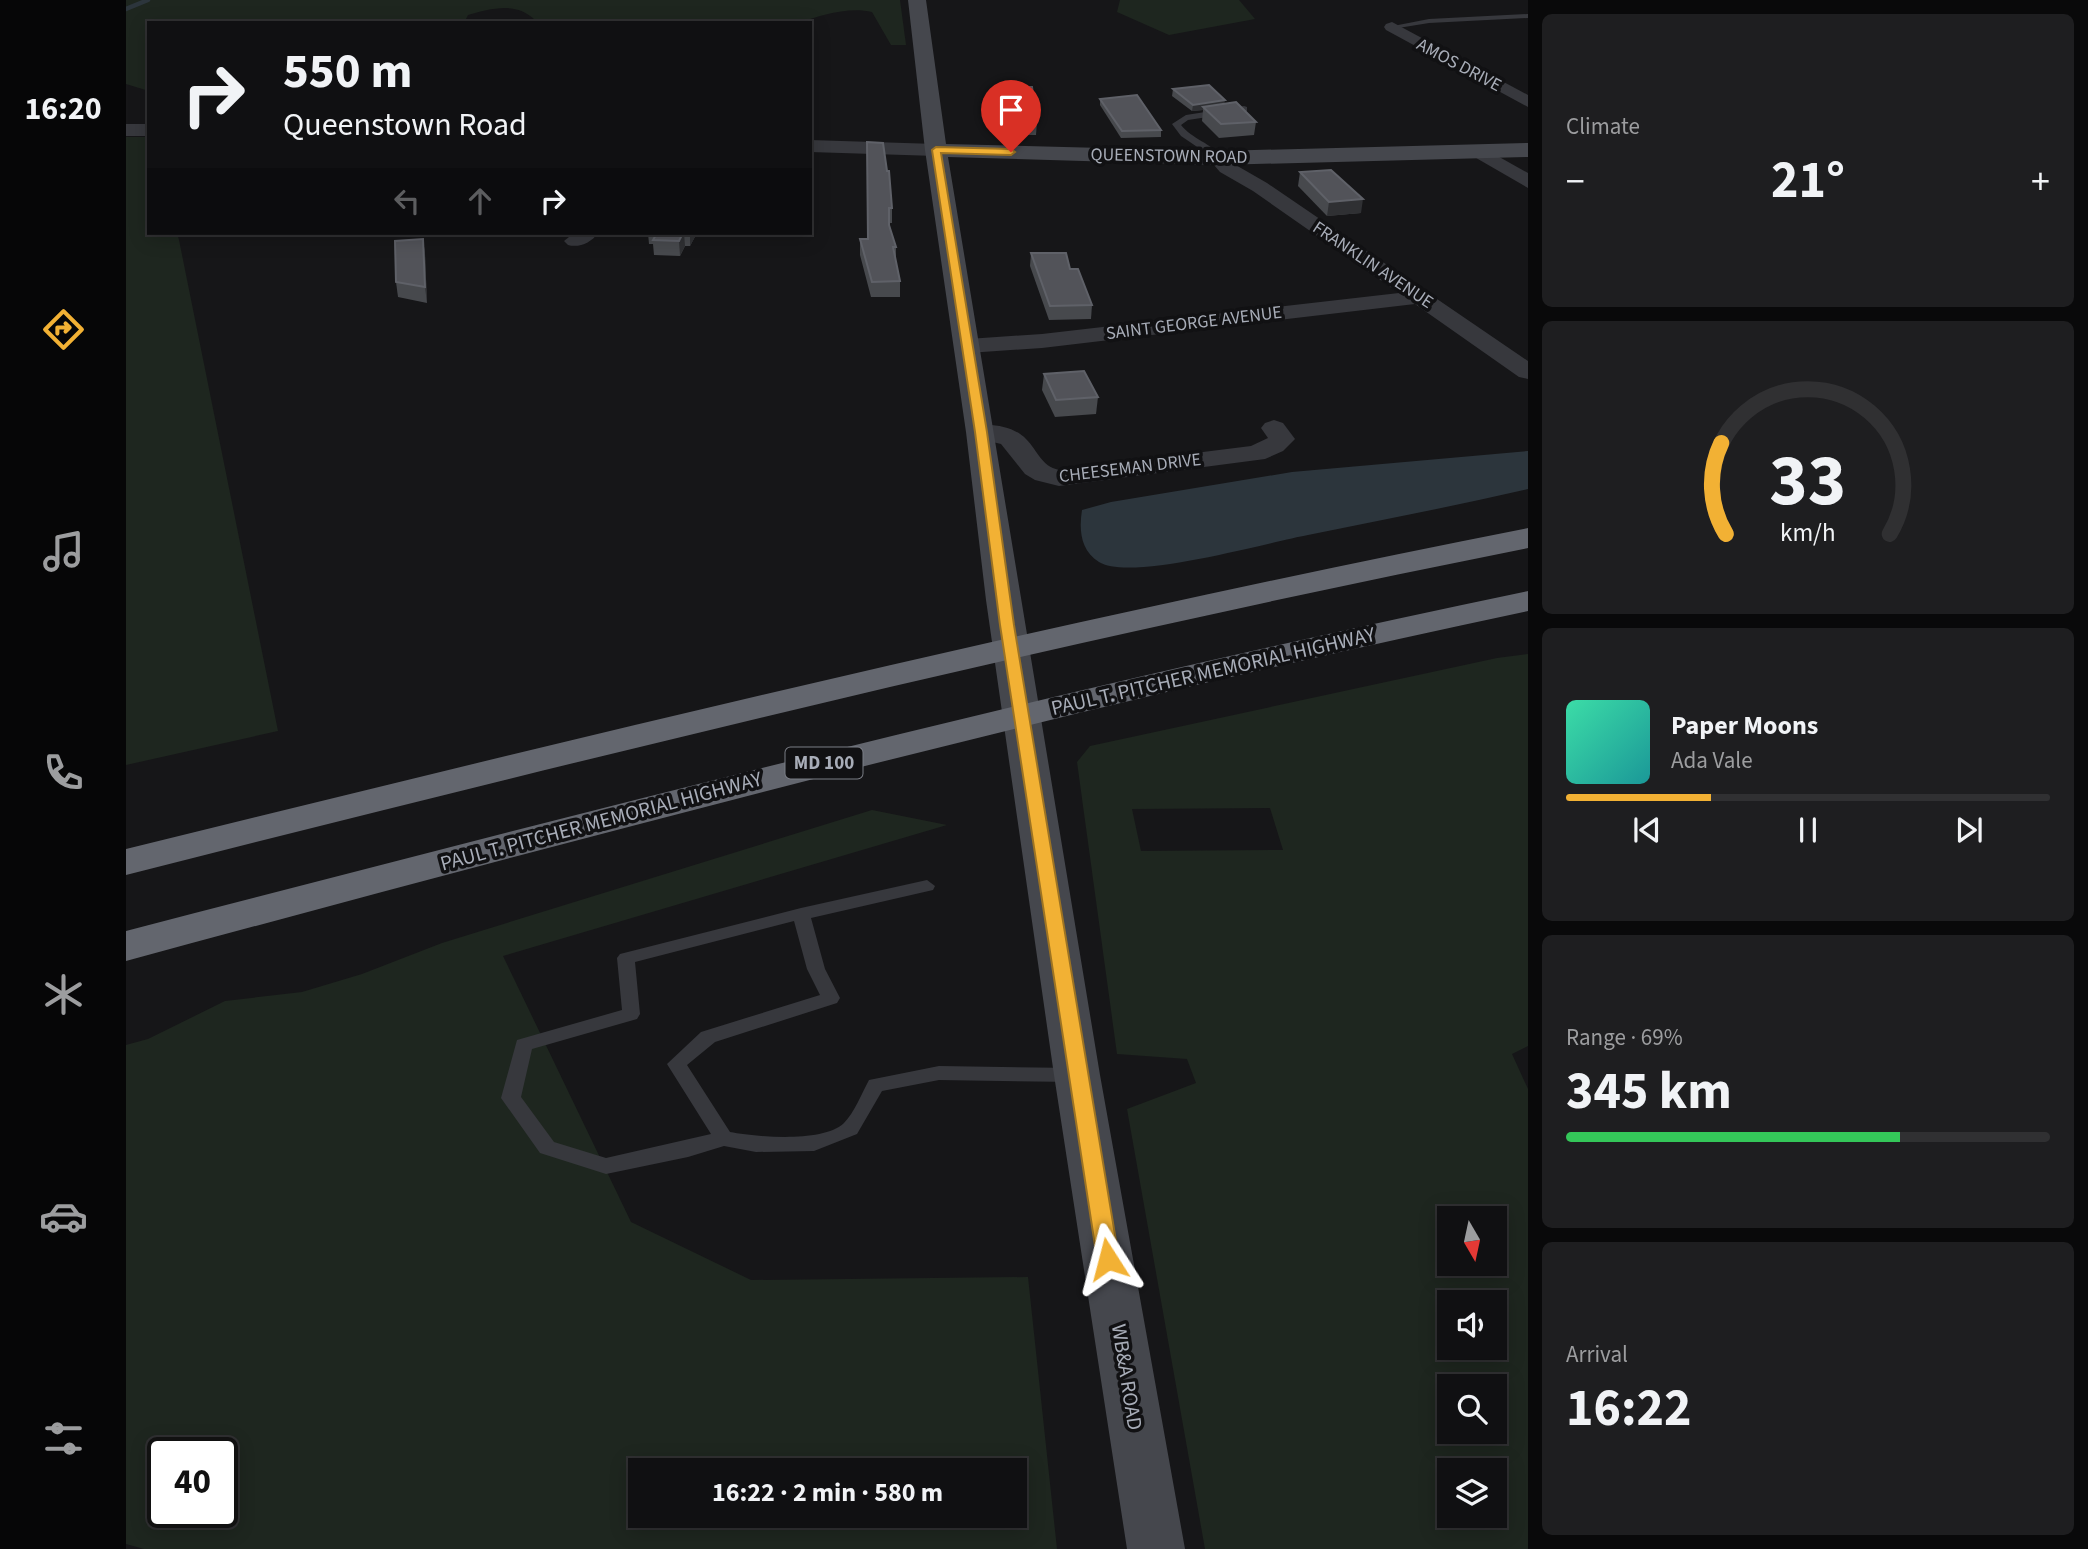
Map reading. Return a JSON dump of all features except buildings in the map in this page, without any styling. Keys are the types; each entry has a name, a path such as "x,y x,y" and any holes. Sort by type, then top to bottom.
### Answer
{"highway":[{"path":"126,862 868,679 1088,629 1528,538"},
{"name":"PAUL T. PITCHER MEMORIAL HIGHWAY","path":"126,946 928,737 1528,601"}],"street":[{"name":"WB&A ROAD","path":"917,0 936,150 981,432 1003,600 1077,1075 1156,1549"},
{"name":"AMOS DRIVE","path":"1392,27 1528,102"},
{"path":"126,130 147,130"},
{"name":"QUEENSTOWN ROAD","path":"812,146 1218,158 1528,150"},
{"path":"1478,151 1528,182"},
{"name":"FRANKLIN AVENUE","path":"1218,158 1227,168 1528,372"},
{"name":"SAINT GEORGE AVENUE","path":"968,346 1042,341 1420,297"},
{"name":"CHEESEMAN DRIVE","path":"981,432 1007,435 1015,440 1035,471 1044,476 1059,478 1256,453 1274,446 1282,439 1274,428"}],"lane":[{"path":"1392,27 1429,21 1528,16"},
{"path":"1218,158 1212,150 1179,130 1176,124 1186,118 1244,109"},
{"path":"927,886 626,957 631,1014 524,1045 511,1098 547,1148 606,1166 688,1149 724,1138 756,1144 814,1143 849,1129 876,1085 939,1073 1077,1075"},
{"path":"724,1138 676,1064 708,1037 831,998 816,969 802,914"}],"shaded area":[{"path":"126,0 900,0 906,45 891,45 872,12 863,10 834,13 804,21 535,21 520,10 503,8 468,15 465,21 147,21 147,90 126,84"},
{"path":"1120,0 1239,0 1255,19 1169,35 1117,12"},
{"path":"126,137 147,137 147,235 178,235 179,240 278,731 126,765"},
{"path":"1528,451 1528,489 1200,559 1139,567 1115,567 1093,557 1082,539 1082,510 1111,502 1292,472"},
{"path":"1528,654 1528,1046 1512,1054 1528,1089 1528,1549 1205,1549 1127,1109 1196,1083 1187,1059 1117,1054 1077,762 1090,746 1497,658","holes":["1270,808 1283,850 1141,851 1132,809"]},
{"path":"872,810 947,825 503,956 631,1222 751,1280 1028,1277 1057,1549 144,1549 126,1544 126,1045 148,1039 225,1001 302,992 362,974 442,943"}],"waterway":[{"path":"126,9 148,0"}],"route":[{"path":"1011,152 936,150 981,432 1007,625 1108,1259"}]}
